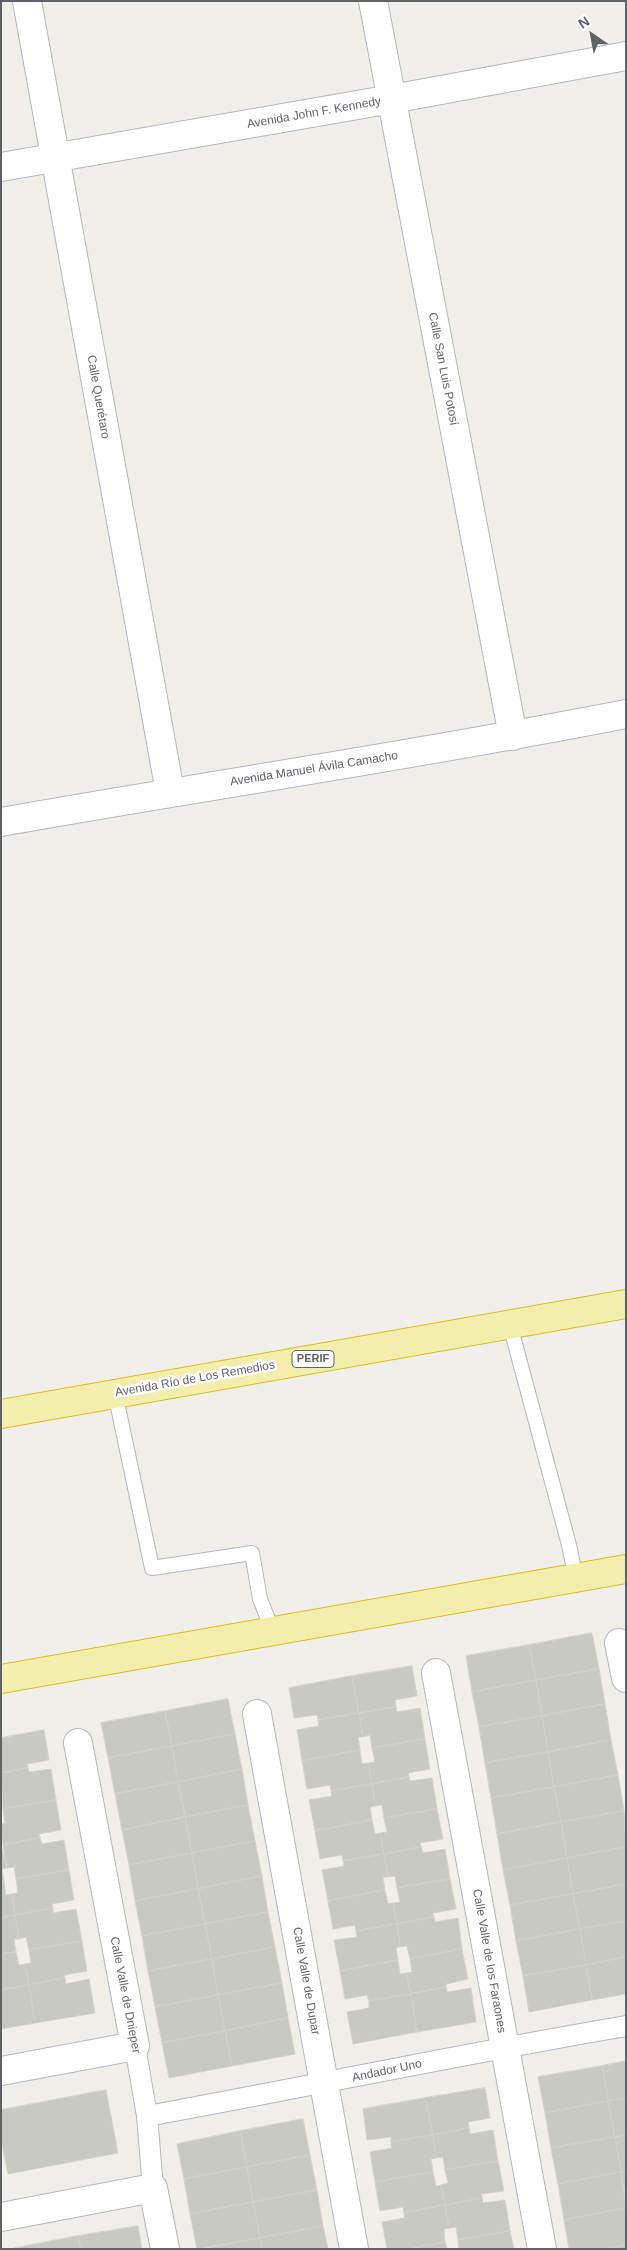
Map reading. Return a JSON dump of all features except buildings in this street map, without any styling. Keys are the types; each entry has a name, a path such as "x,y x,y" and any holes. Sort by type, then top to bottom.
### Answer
{"highway":[{"name":"Avenida Río de Los Remedios","path":"1,1414 626,1304"},
{"path":"1,1679 626,1570"}],"street":[{"name":"Calle Querétaro","path":"27,1 170,792"},
{"name":"Calle San Luis Potosí","path":"373,1 513,736"},
{"name":"Avenida John F. Kennedy","path":"1,167 626,56"},
{"name":"Avenida Manuel Ávila Camacho","path":"1,822 170,792 513,736 626,714"},
{"path":"620,1643 626,1678"},
{"name":"Calle Valle de los Faraones","path":"436,1674 542,2249"},
{"name":"Calle Valle de Dupar","path":"257,1714 354,2249"},
{"name":"Calle Valle de Dnieper","path":"78,1743 147,2116 154,2188 165,2249"},
{"name":"Andador Uno","path":"147,2116 324,2084 504,2046 626,2026"},
{"path":"1,2070 134,2046"},
{"path":"1,2217 154,2188"}],"lane":[{"path":"510,1324 576,1579"},
{"path":"115,1393 152,1568 252,1553 260,1599 273,1632"}]}
